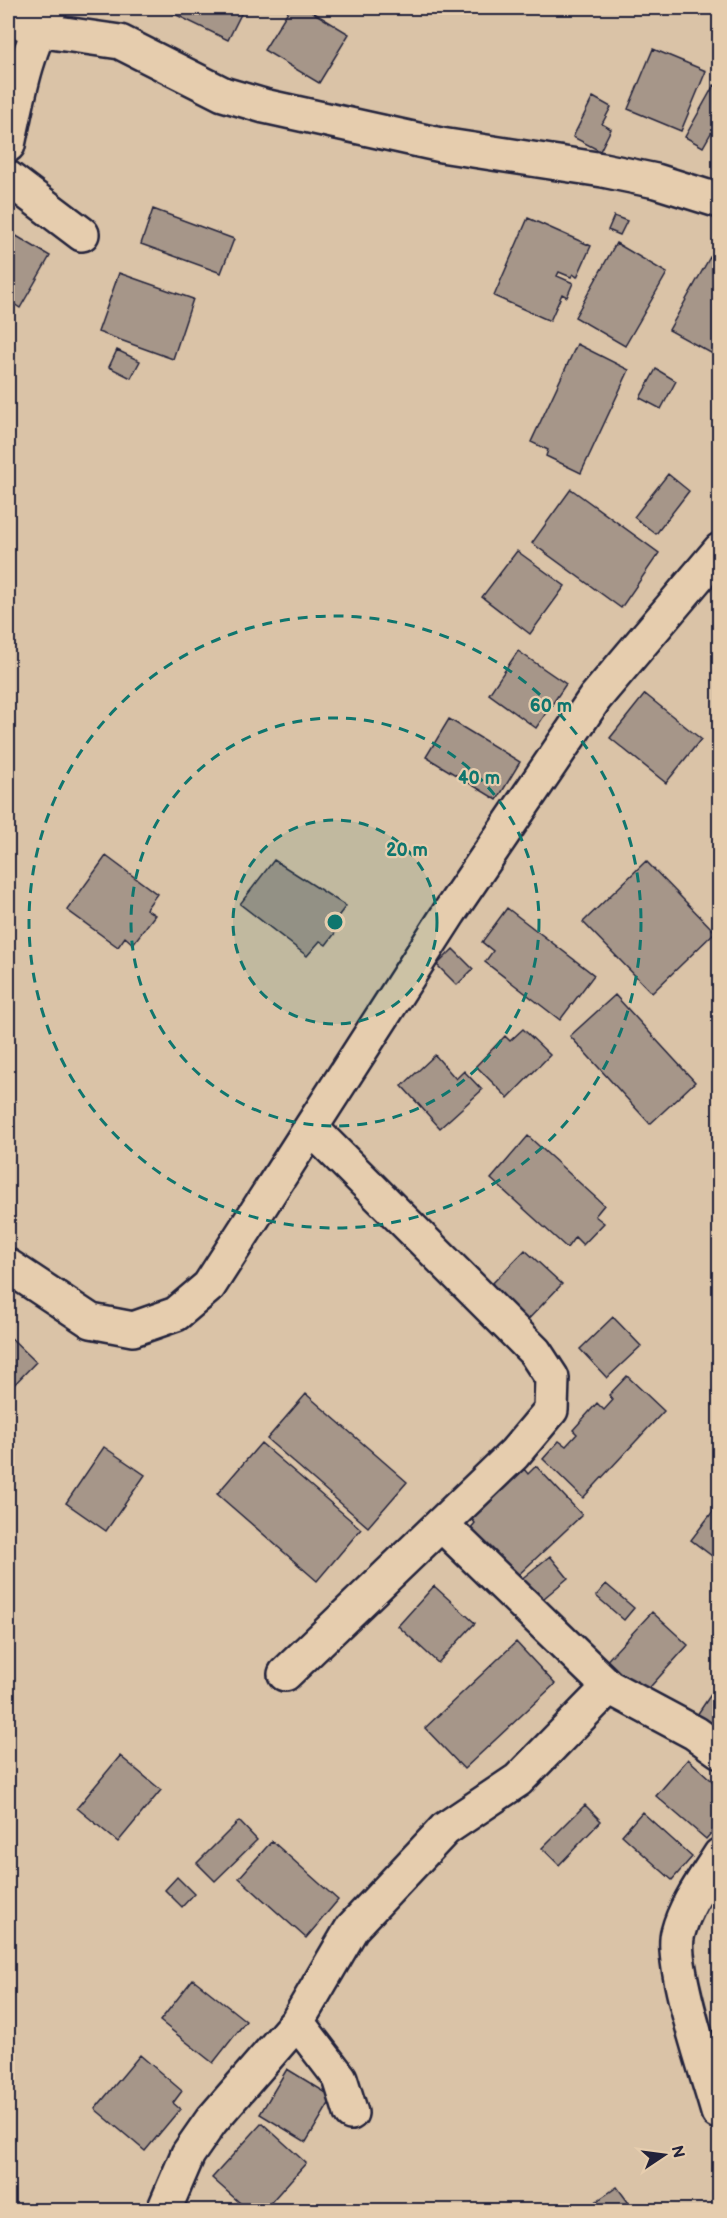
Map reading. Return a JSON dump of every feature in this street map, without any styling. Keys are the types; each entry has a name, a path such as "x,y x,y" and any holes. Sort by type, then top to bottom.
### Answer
{"street":[{"path":"8,16 44,19 120,42 223,94 264,106 441,145 603,170 656,181 720,201"},
{"path":"8,145 24,74 44,19"},
{"path":"8,178 82,234"},
{"path":"8,1266 91,1321 133,1329 176,1314 209,1286 449,913 595,699 720,550"},
{"path":"285,1674 514,1454 551,1410 552,1378 535,1352 310,1128"},
{"path":"441,1524 609,1687 695,1733 720,1751"},
{"path":"164,2211 188,2154 211,2121 297,2022 352,1928 445,1829 518,1780 609,1687"},
{"path":"718,2112 679,1970 677,1934 691,1904 720,1855"},
{"path":"297,2022 340,2078 351,2113"}],"building":[{"path":"167,8 244,8 228,40 166,10"},
{"path":"290,8 306,8 349,34 319,83 264,50"},
{"path":"653,49 706,71 681,131 628,109"},
{"path":"714,85 720,88 720,117 703,147 685,137"},
{"path":"593,97 611,107 602,124 611,129 600,151 573,137"},
{"path":"153,209 234,239 221,273 141,244"},
{"path":"614,216 627,221 620,235 608,230"},
{"path":"528,218 591,246 577,277 573,274 571,277 559,272 557,276 573,283 567,297 562,294 550,321 494,296"},
{"path":"8,231 50,256 20,308 8,300"},
{"path":"616,243 667,273 625,346 575,317"},
{"path":"710,257 720,262 720,358 669,330"},
{"path":"119,273 193,299 173,359 98,332"},
{"path":"577,344 629,370 581,473 546,456 548,450 531,442"},
{"path":"117,350 140,361 131,378 109,367"},
{"path":"656,369 676,381 661,409 640,398"},
{"path":"668,474 689,491 656,534 634,517"},
{"path":"571,489 659,553 621,608 532,543"},
{"path":"517,551 565,586 530,634 482,597"},
{"path":"518,651 566,684 536,728 489,694"},
{"path":"645,694 701,739 666,783 610,738"},
{"path":"449,719 520,762 497,800 426,757"},
{"path":"106,856 157,894 146,909 155,915 133,944 125,937 118,947 67,910"},
{"path":"274,860 346,906 336,919 342,924 326,945 320,941 307,956 240,904"},
{"path":"646,861 715,932 652,993 583,922"},
{"path":"507,908 594,975 560,1020 485,962 493,951 482,942"},
{"path":"453,949 473,969 457,985 437,965"},
{"path":"615,995 695,1082 650,1124 570,1036"},
{"path":"523,1029 550,1055 508,1098 476,1066 505,1036 510,1041"},
{"path":"435,1055 456,1079 464,1071 482,1090 440,1128 402,1086"},
{"path":"528,1136 604,1205 595,1216 604,1223 583,1245 575,1237 567,1248 491,1179"},
{"path":"525,1250 562,1284 521,1327 484,1292"},
{"path":"613,1317 641,1346 607,1378 580,1349"},
{"path":"8,1335 36,1362 8,1391"},
{"path":"627,1376 664,1411 583,1498 543,1459 559,1441 566,1446 577,1434 573,1430 597,1403 604,1410 613,1400 609,1395"},
{"path":"306,1394 407,1482 368,1527 267,1439"},
{"path":"261,1443 361,1529 317,1581 217,1494"},
{"path":"104,1447 145,1475 106,1531 66,1503"},
{"path":"536,1466 582,1515 515,1578 470,1529 475,1523 471,1518 524,1469 528,1474"},
{"path":"720,1502 720,1562 691,1540"},
{"path":"550,1556 568,1578 538,1603 520,1580"},
{"path":"606,1584 634,1608 624,1620 596,1596"},
{"path":"434,1586 475,1623 438,1663 398,1626"},
{"path":"652,1612 688,1645 642,1696 599,1669"},
{"path":"516,1642 555,1684 464,1769 425,1728"},
{"path":"720,1681 720,1730 697,1715"},
{"path":"120,1756 161,1790 118,1842 77,1808"},
{"path":"688,1759 720,1788 720,1823 706,1839 656,1796"},
{"path":"585,1805 601,1821 559,1865 542,1848"},
{"path":"642,1812 692,1857 672,1880 622,1835"},
{"path":"239,1821 257,1840 215,1881 197,1863"},
{"path":"272,1841 338,1900 306,1938 239,1878"},
{"path":"177,1877 194,1894 182,1907 165,1890"},
{"path":"193,1979 246,2021 213,2063 160,2021"},
{"path":"140,2055 182,2091 173,2103 180,2109 145,2151 95,2109"},
{"path":"287,2069 333,2097 306,2142 260,2114"},
{"path":"262,2123 306,2163 264,2210 248,2210 212,2178"},
{"path":"617,2187 634,2210 584,2210"}]}
